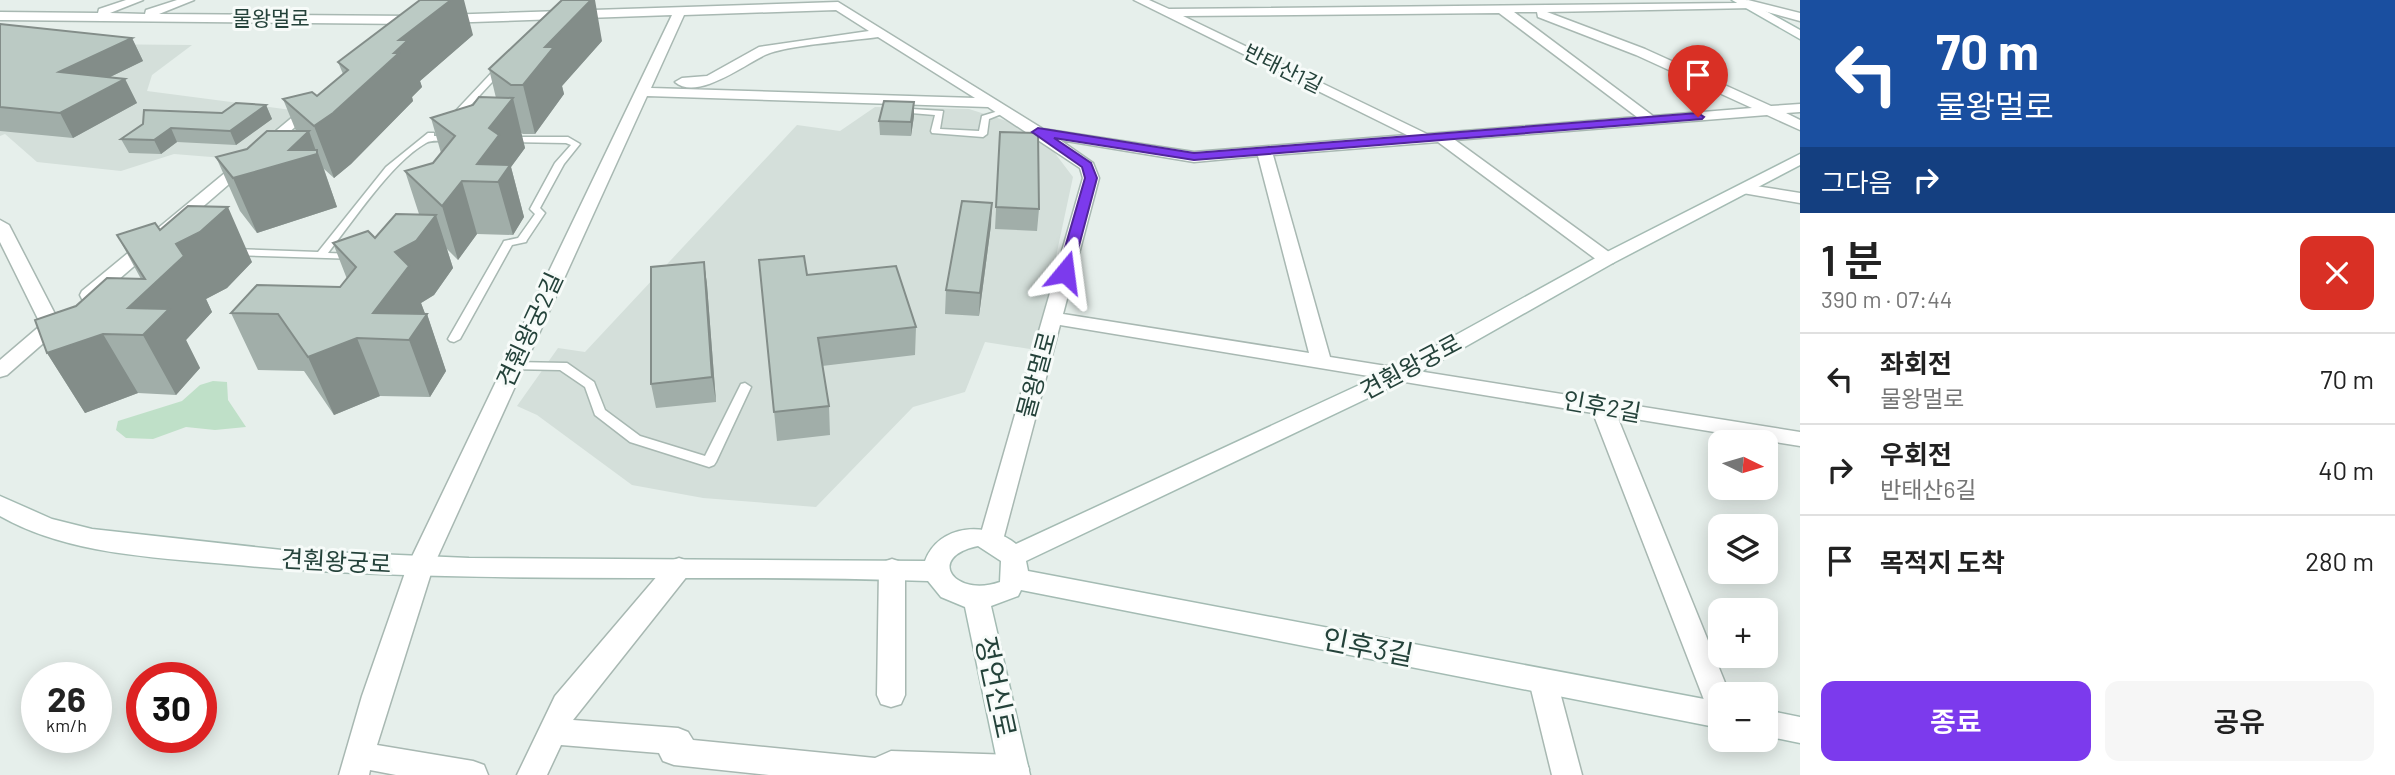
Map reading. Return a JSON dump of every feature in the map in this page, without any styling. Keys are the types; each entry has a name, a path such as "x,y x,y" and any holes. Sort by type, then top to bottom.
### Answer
{"street":[{"name":"물왕멀로","path":"88,18 137,0"},
{"path":"134,18 188,0"},
{"path":"455,19 475,0"},
{"name":"반태산1길","path":"1140,0 1434,138 1607,259"},
{"path":"1270,0 1279,12"},
{"path":"1489,0 1650,120"},
{"name":"물왕멀로","path":"0,16 134,18 252,14 541,22 625,7 680,11 703,5 846,3 878,33 1005,111 1087,166 1091,178 991,540"},
{"path":"1167,13 1503,10 1532,5 1743,3 1800,18"},
{"path":"1743,3 1800,35"},
{"path":"1532,5 1682,68 1800,126"},
{"name":"견훤왕궁2길","path":"357,765 376,696 420,567 680,11"},
{"path":"392,37 413,20"},
{"path":"642,88 710,80 764,50 878,33"},
{"path":"642,88 989,103"},
{"path":"0,371 151,248 321,97"},
{"path":"1038,132 1194,157 1800,108"},
{"path":"1264,152 1321,362"},
{"name":"견훤왕궁로","path":"1014,567 1403,373 1607,259 1800,159"},
{"path":"1743,189 1800,198"},
{"path":"0,225 52,327"},
{"name":"인후2길","path":"1052,318 1800,439"},
{"path":"1602,407 1711,682"},
{"name":"견훤왕궁로","path":"0,505 63,531 131,544 306,561 420,567 935,571"},
{"path":"964,538 991,540 1014,567 1009,589 977,600 953,593 941,583 935,571 936,560 951,542 964,538"},
{"name":"인후3길","path":"1014,567 1543,681 1708,713"},
{"path":"531,775 565,705 679,568"},
{"path":"891,695 892,569"},
{"name":"정언신로","path":"977,600 1014,772"},
{"path":"1543,681 1567,775"},
{"path":"1778,725 1800,730"},
{"path":"554,731 677,741 674,752 877,772 891,765 1014,772"},
{"path":"357,765 473,775"}],"lane":[{"path":"321,256 389,169 464,109 507,63"},
{"path":"891,109 940,113 935,131 983,134 985,118 1005,111"},
{"path":"426,139 464,139"},
{"path":"454,339 508,243 522,240 540,214 535,209 548,184 576,144 568,140 490,140"},
{"path":"226,251 373,258"},
{"path":"513,366 563,366 590,385 599,412 635,439 709,462 744,387"}],"shaded area":[{"path":"0,26 82,44 192,45 152,75 147,91 299,111 236,159 174,154 121,171 37,162 5,134 0,136"},
{"path":"875,107 969,109 1013,123 1051,148 1073,177 1036,350 985,342 965,392 913,407 816,507 703,498 632,485 537,415 517,406 558,348 585,352 797,125 840,131"}],"green space":[{"path":"213,381 227,382 228,400 246,427 215,430 186,427 153,439 126,438 116,430 118,421 182,401 200,385"}],"building":[{"path":"420,0 451,0 399,40 408,40 394,53 399,53 333,113 314,126 283,99 312,92 317,96 348,70 338,62"},
{"path":"562,0 591,0 545,47 554,47 523,85 511,85 489,69"},
{"path":"0,24 132,38 59,72 125,79 60,113 0,107"},
{"path":"479,97 513,98 489,128 499,135 477,164 510,165 498,182 462,181 442,206 405,171 433,163 455,136 431,118 473,105"},
{"path":"884,101 914,102 911,122 879,121"},
{"path":"236,103 266,105 230,131 171,128 154,140 121,139 143,124 144,110 222,113"},
{"path":"267,131 309,131 289,150 317,150 317,154 233,178 216,157 247,149"},
{"path":"1000,132 1038,133 1039,209 996,207"},
{"path":"962,201 992,203 980,293 946,290"},
{"path":"188,206 228,207 200,232 176,244 184,256 128,308 169,309 143,335 103,334 47,353 35,320 76,306 107,278 145,279 117,235 155,223 160,230"},
{"path":"396,214 436,215 416,241 395,252 409,266 373,313 427,314 409,340 357,338 308,357 278,314 231,313 257,285 340,287 356,267 333,243 368,231 375,238"},
{"path":"804,256 807,275 896,266 916,327 818,338 829,406 774,412 759,260"},
{"path":"704,262 712,377 651,384 651,267"}],"route":[{"path":"1065,272 1091,178 1087,166 1038,132 1194,157 1698,117"}]}
